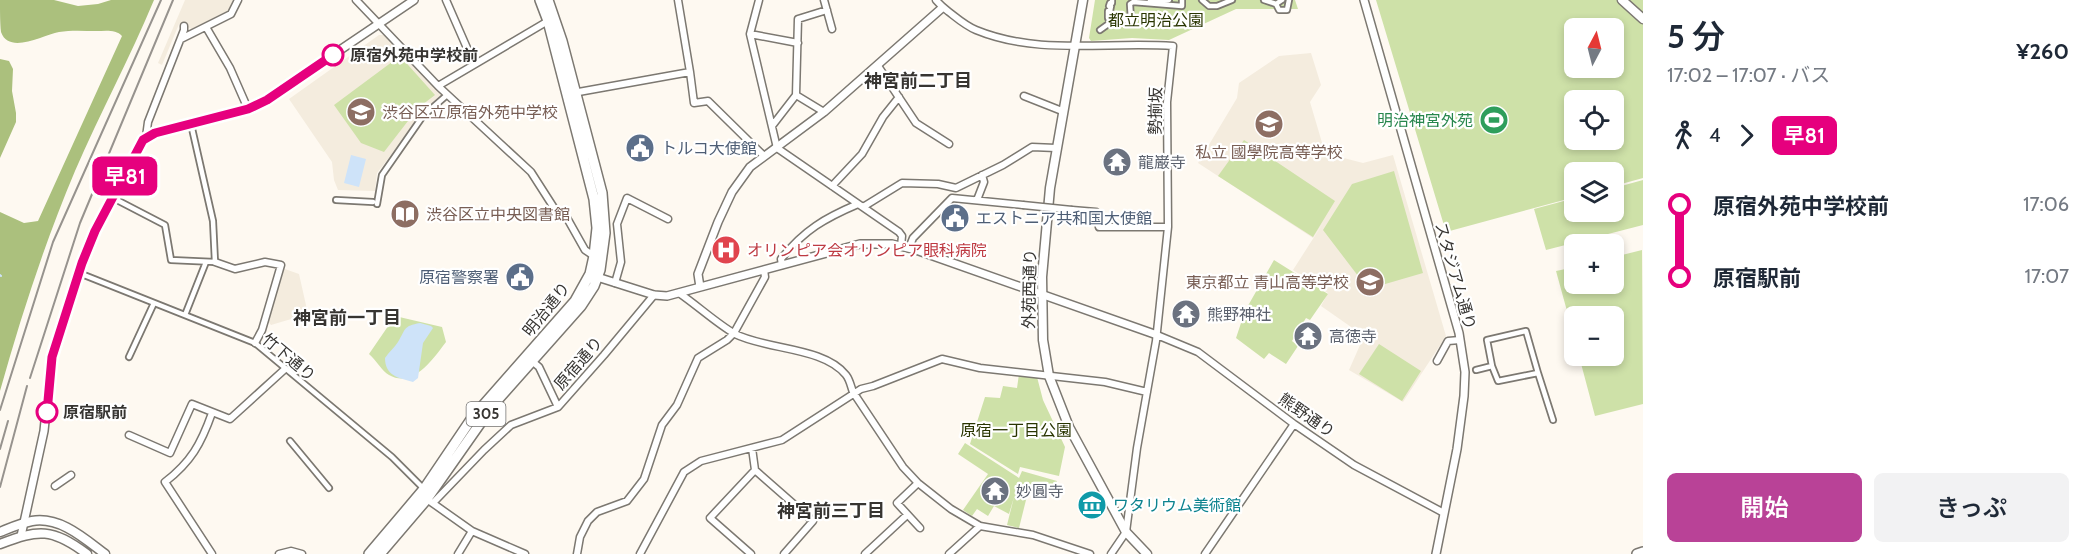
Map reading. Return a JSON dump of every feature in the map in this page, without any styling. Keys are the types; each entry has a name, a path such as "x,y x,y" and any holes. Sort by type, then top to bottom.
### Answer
{"main road":[{"name":"明治通り","path":"380,554 430,501 493,405 581,306 604,248 603,204 571,93 540,0"},
{"name":"明治通り","path":"369,554 424,489 472,418 567,311 594,275 597,228 594,198 562,41 548,0"},
{"name":"外苑西通り","path":"1083,0 1056,148 1046,229 1042,340 1049,376 1069,427 1126,532 1147,554"},
{"path":"1622,0 1643,19"},
{"path":"0,532 38,520 55,523 77,533 105,554"},
{"path":"0,544 35,532 51,534 87,554"},
{"path":"1637,554 1643,552"}],"street":[{"path":"181,39 231,14 237,0"},
{"path":"356,0 447,95 531,172 556,212 567,218 585,250 594,256"},
{"path":"146,137 248,109 267,100 414,0"},
{"path":"446,0 474,64"},
{"path":"678,0 694,103 708,101 764,156"},
{"path":"759,0 750,34 777,148 898,232 902,236 905,247"},
{"path":"824,0 832,29"},
{"path":"936,0 942,8 960,21 981,32 1044,45 1074,46"},
{"path":"1112,0 1108,18 1127,20"},
{"path":"1127,20 1129,19 1129,0"},
{"path":"1136,0 1169,0"},
{"path":"1100,30 1107,25 1131,20 1130,4 1133,2 1182,6 1182,0"},
{"path":"1202,0 1209,6 1217,6 1233,0"},
{"path":"1264,0 1276,4 1279,10 1287,10 1289,0"},
{"path":"1276,4 1282,0"},
{"name":"スタジアム通り","path":"1364,0 1460,340 1465,372 1456,449 1436,554"},
{"path":"700,287 698,274 732,192 750,167 824,112 942,8"},
{"path":"772,126 796,95 798,19 827,10"},
{"path":"438,86 548,21"},
{"path":"21,536 44,431 52,357 95,231 146,137 152,111 184,26"},
{"path":"206,27 230,68 248,109"},
{"path":"750,34 798,43"},
{"name":"勢揃坂","path":"1074,46 1124,44 1173,46 1167,102 1168,227 1157,335 1126,532"},
{"path":"878,66 916,123 950,144"},
{"path":"571,93 690,72"},
{"path":"336,200 375,203 382,176 423,116 447,95"},
{"path":"796,95 824,112"},
{"path":"1024,96 1062,111"},
{"path":"832,186 862,154 883,117 899,97"},
{"path":"191,124 213,221 215,262"},
{"path":"782,265 781,259 793,244 814,225 902,183 956,188 1003,165 1032,147 1056,148"},
{"path":"977,200 984,182 982,175"},
{"path":"113,198 162,221 165,225 171,260 189,263 215,262 236,269 265,262 281,265 263,328 255,343"},
{"path":"615,284 621,262 616,224 627,198 668,219"},
{"path":"905,247 952,198 1096,212 1099,227 1168,227"},
{"path":"594,275 615,284 654,295 667,296 860,244 873,243 905,247 1157,335"},
{"path":"185,315 206,262"},
{"path":"577,554 580,537 588,521 597,512 627,501 644,479 662,424 676,405 698,358 734,333 765,277 764,270"},
{"name":"竹下通り","path":"79,273 255,343 392,457 424,489"},
{"path":"679,293 734,333 763,345 829,362 846,375 853,392 897,459 918,483 951,509 980,526 1033,535 1090,554"},
{"name":"原宿通り","path":"430,501 511,425 558,406 654,295"},
{"path":"129,357 154,303"},
{"path":"1538,373 1498,381 1492,366 1487,340 1526,331 1554,420"},
{"name":"熊野通り","path":"1157,335 1198,352 1294,424 1354,465 1444,513"},
{"path":"1437,361 1448,341 1460,340"},
{"path":"640,554 684,472 700,461 782,440 853,392 942,359 980,368 1105,382 1147,392"},
{"path":"533,362 539,367 558,406"},
{"path":"1476,370 1492,366"},
{"path":"129,435 170,453 192,404 230,419 285,369"},
{"path":"212,413 206,430 188,462 165,482 212,554"},
{"path":"1205,554 1294,424"},
{"path":"290,441 329,488"},
{"path":"752,448 755,470 813,521 784,554"},
{"path":"751,554 710,518 755,470"},
{"path":"55,486 71,475"},
{"path":"918,483 897,503 920,528"},
{"path":"424,489 430,501 472,531 525,554"},
{"path":"865,554 907,516"},
{"path":"949,554 980,526"},
{"path":"459,554 472,531"},
{"path":"1111,554 1126,532"},
{"path":"279,554 291,551 302,554"}],"shaded area":[{"path":"185,0 233,0 228,11 192,29 179,24 162,65 158,63"},
{"name":"渋谷区立原宿外苑中学校","path":"379,35 385,35 442,94 428,107 377,173 375,191 338,190 334,180 332,162 289,99"},
{"path":"1311,53 1321,85 1310,102 1323,146 1340,157 1363,163 1393,155 1446,336 1403,402 1349,370 1364,336 1321,306 1328,293 1293,270 1325,220 1313,238 1198,163 1237,98 1239,83 1279,56"},
{"path":"282,268 299,274 308,314 271,325 267,320"}],"green space":[{"path":"0,0 54,0 78,6 111,0 154,0 64,198 34,280 0,391 0,212 24,223 38,221 122,36 110,31 68,31 27,42 11,42 5,39 1,32"},
{"name":"都立明治公園","path":"1095,0 1295,0 1298,9 1236,9 1169,40 1132,38 1091,41 1089,38"},
{"name":"明治神宮外苑","path":"1376,0 1643,0 1643,178 1624,183 1624,162 1564,162 1564,200 1446,232"},
{"path":"400,56 435,95 418,108 384,152 361,143 334,105"},
{"path":"0,59 9,61 13,69 12,91 16,122 0,158"},
{"path":"1244,140 1335,201 1313,237 1218,176"},
{"path":"1394,171 1423,273 1368,289 1323,230 1352,184"},
{"path":"1643,180 1643,225 1608,234 1564,234 1564,245 1546,250 1534,209 1564,201 1564,222 1624,222 1624,185"},
{"path":"1642,250 1643,404 1595,416 1582,366 1624,366 1624,306 1566,306 1556,271 1564,269 1564,294 1624,294 1624,254"},
{"path":"1274,260 1328,294 1310,320 1306,318 1292,341 1298,346 1286,364 1269,353 1264,359 1236,338 1245,311"},
{"path":"395,316 442,327 446,342 422,370 406,378 389,375 369,354"},
{"path":"1379,344 1421,371 1402,401 1359,374"},
{"name":"原宿一丁目公園","path":"1019,374 1037,377 1043,400 1065,447 1059,476 1020,467 1018,474 970,444 985,397 1000,398 1003,386 1017,388"},
{"path":"965,443 1019,478 1022,471 1057,481 1053,493 1043,490 1041,495 1028,492 1019,528 1007,525 1014,497 1009,514 994,506 988,516 977,509 972,516 963,510 988,474 958,454"}],"water":[{"path":"351,155 366,159 359,187 344,183"},
{"path":"420,323 433,328 423,343 418,378 413,382 390,372 387,369 385,358 406,329"}],"railway":[{"path":"0,410 53,242 161,0"},
{"path":"30,378 80,223 173,0"},
{"path":"0,487 27,386"},
{"path":"0,449 8,421"}],"bus line":[{"name":"早81","path":"47,412 48,386 55,344 82,263 95,231 143,140 155,133 248,109 267,100 333,55"}],"place":[{"name":"原宿外苑中学校前","path":"333,55"},
{"name":"渋谷区立原宿外苑中学校","path":"361,112"},
{"name":"明治神宮外苑","path":"1494,120"},
{"name":"私立 國學院高等学校","path":"1269,124"},
{"name":"トルコ大使館","path":"640,148"},
{"name":"龍巌寺","path":"1117,162"},
{"name":"渋谷区立中央図書館","path":"405,214"},
{"name":"エストニア共和国大使館","path":"955,218"},
{"name":"オリンピア会オリンピア眼科病院","path":"726,250"},
{"name":"原宿警察署","path":"520,277"},
{"name":"東京都立 青山高等学校","path":"1370,282"},
{"name":"熊野神社","path":"1186,314"},
{"name":"高徳寺","path":"1308,336"},
{"name":"原宿駅前","path":"47,412"},
{"name":"妙圓寺","path":"995,491"},
{"name":"ワタリウム美術館","path":"1092,505"}],"district":[{"name":"神宮前二丁目","path":"918,81"},
{"name":"神宮前一丁目","path":"347,318"},
{"name":"神宮前三丁目","path":"831,511"}]}
